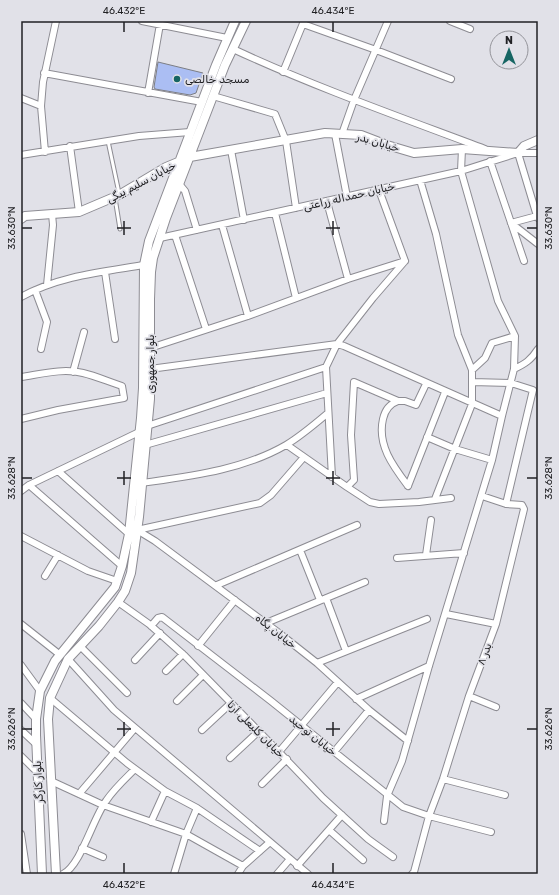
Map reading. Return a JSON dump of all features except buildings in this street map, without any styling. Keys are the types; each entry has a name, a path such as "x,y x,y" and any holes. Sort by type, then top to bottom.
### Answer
{"street":[{"path":"45,152 41,106 44,73 56,21"},
{"path":"142,21 227,38"},
{"name":"بلوار جمهوری","path":"50,698 68,659 118,602 131,573 137,530 150,399 146,369 144,265 149,241 190,132 235,21"},
{"name":"بلوار جمهوری","path":"40,691 59,654 115,587 122,566 129,534 142,404 150,348 151,272 153,258 225,65 246,21"},
{"path":"347,197 338,134 388,21"},
{"path":"450,21 470,28"},
{"path":"283,72 303,22 451,79"},
{"path":"148,93 160,24"},
{"path":"233,49 283,72 488,150"},
{"path":"44,73 202,102"},
{"path":"213,96 275,114 286,141 296,208"},
{"path":"21,98 41,106"},
{"path":"21,155 108,140 190,132"},
{"name":"خیابان بدر","path":"190,157 325,133 361,135 414,153 462,149 518,153"},
{"path":"511,223 537,217 518,153 524,146 538,140"},
{"path":"70,146 79,212"},
{"path":"384,821 387,796 402,761 429,666 482,496 514,369 515,336 498,301 461,171 462,149"},
{"path":"231,150 244,220"},
{"name":"خیابان حمداله زراعتی","path":"160,238 461,171 518,153 538,153"},
{"name":"خیابان سلیم بیگی","path":"21,219 25,216 79,212 117,196 166,168 190,157"},
{"path":"490,161 524,260"},
{"path":"420,180 436,234 458,335 472,370 472,404 435,499"},
{"path":"180,185 185,191 197,230"},
{"path":"379,190 405,261"},
{"path":"327,202 348,279"},
{"path":"275,213 296,298"},
{"path":"47,285 54,225 52,214"},
{"path":"511,223 538,244"},
{"path":"222,225 248,316"},
{"path":"175,235 206,329"},
{"path":"150,348 248,316 348,279 405,261"},
{"path":"332,477 326,367 337,344 373,298 405,261"},
{"path":"21,297 47,285 81,275 144,265"},
{"path":"105,272 115,339"},
{"path":"35,290 47,322 41,349"},
{"path":"73,372 84,332"},
{"path":"472,370 485,358 492,343 515,336"},
{"path":"146,369 337,344 502,416"},
{"path":"514,369 531,360 538,349"},
{"path":"148,426 326,367"},
{"path":"21,377 51,373 83,373 122,386 124,398 58,410 21,419"},
{"path":"347,487 354,480 351,435 354,382 398,401"},
{"path":"472,382 511,383 533,390 506,504 482,496"},
{"path":"426,384 416,405 405,401 398,401 391,403 384,413 381,435 382,442 394,468 408,486 445,392"},
{"path":"145,445 327,394"},
{"path":"142,483 237,466 286,445 328,413"},
{"path":"21,491 29,484 139,432"},
{"path":"427,437 455,449 492,460"},
{"path":"286,445 370,502 379,504 419,502 451,498"},
{"path":"137,530 260,503 270,495 304,457"},
{"path":"58,471 129,534"},
{"path":"29,484 122,566"},
{"name":"بدر ۸","path":"412,874 414,872 429,816 443,779 469,696 496,624 524,509 522,505 506,504"},
{"path":"426,555 432,520"},
{"path":"217,585 358,525"},
{"name":"خیابان پگاه","path":"137,530 217,585 266,623 317,663 356,699 408,741"},
{"path":"21,536 88,571 117,581 126,587"},
{"path":"300,550 346,651"},
{"path":"397,558 464,553"},
{"path":"45,576 58,555"},
{"path":"266,623 365,582"},
{"path":"198,646 235,600"},
{"name":"خیابان کلبعلی آرتا","path":"118,602 160,633 183,654 287,759 323,798 393,857"},
{"path":"446,614 496,624"},
{"name":"خیابان توحید","path":"151,626 158,618 162,618 271,701 403,808 491,832"},
{"path":"317,663 427,619"},
{"path":"21,624 59,654 68,659 114,710 308,874"},
{"path":"135,660 160,633"},
{"path":"80,646 127,693"},
{"path":"166,671 183,654"},
{"path":"21,665 40,691 135,769 165,792 197,808 260,851"},
{"path":"356,699 429,666"},
{"path":"177,701 203,675"},
{"path":"279,752 338,682"},
{"name":"بلوار کارگر","path":"40,691 36,719 36,771 42,874"},
{"path":"469,696 496,707"},
{"name":"بلوار کارگر","path":"50,698 48,719 56,874"},
{"path":"21,703 36,719"},
{"path":"202,730 231,703"},
{"path":"334,752 369,710"},
{"path":"79,794 135,728"},
{"path":"21,730 36,744"},
{"path":"230,758 259,731"},
{"path":"21,756 36,771"},
{"path":"262,784 287,759"},
{"path":"63,874 67,872 74,863 103,805 135,769"},
{"path":"443,779 505,795"},
{"path":"51,781 103,805 186,834 244,866"},
{"path":"151,822 165,792"},
{"path":"174,874 186,834 197,808"},
{"path":"297,866 342,815"},
{"path":"329,830 363,860"},
{"path":"21,834 26,874"},
{"path":"238,874 244,866 270,842"},
{"path":"82,848 103,857"},
{"path":"277,874 290,859"}],"lane":[{"path":"108,140 117,196 120,229"}],"place":[{"name":"مسجد خالصی","path":"177,79"}]}
